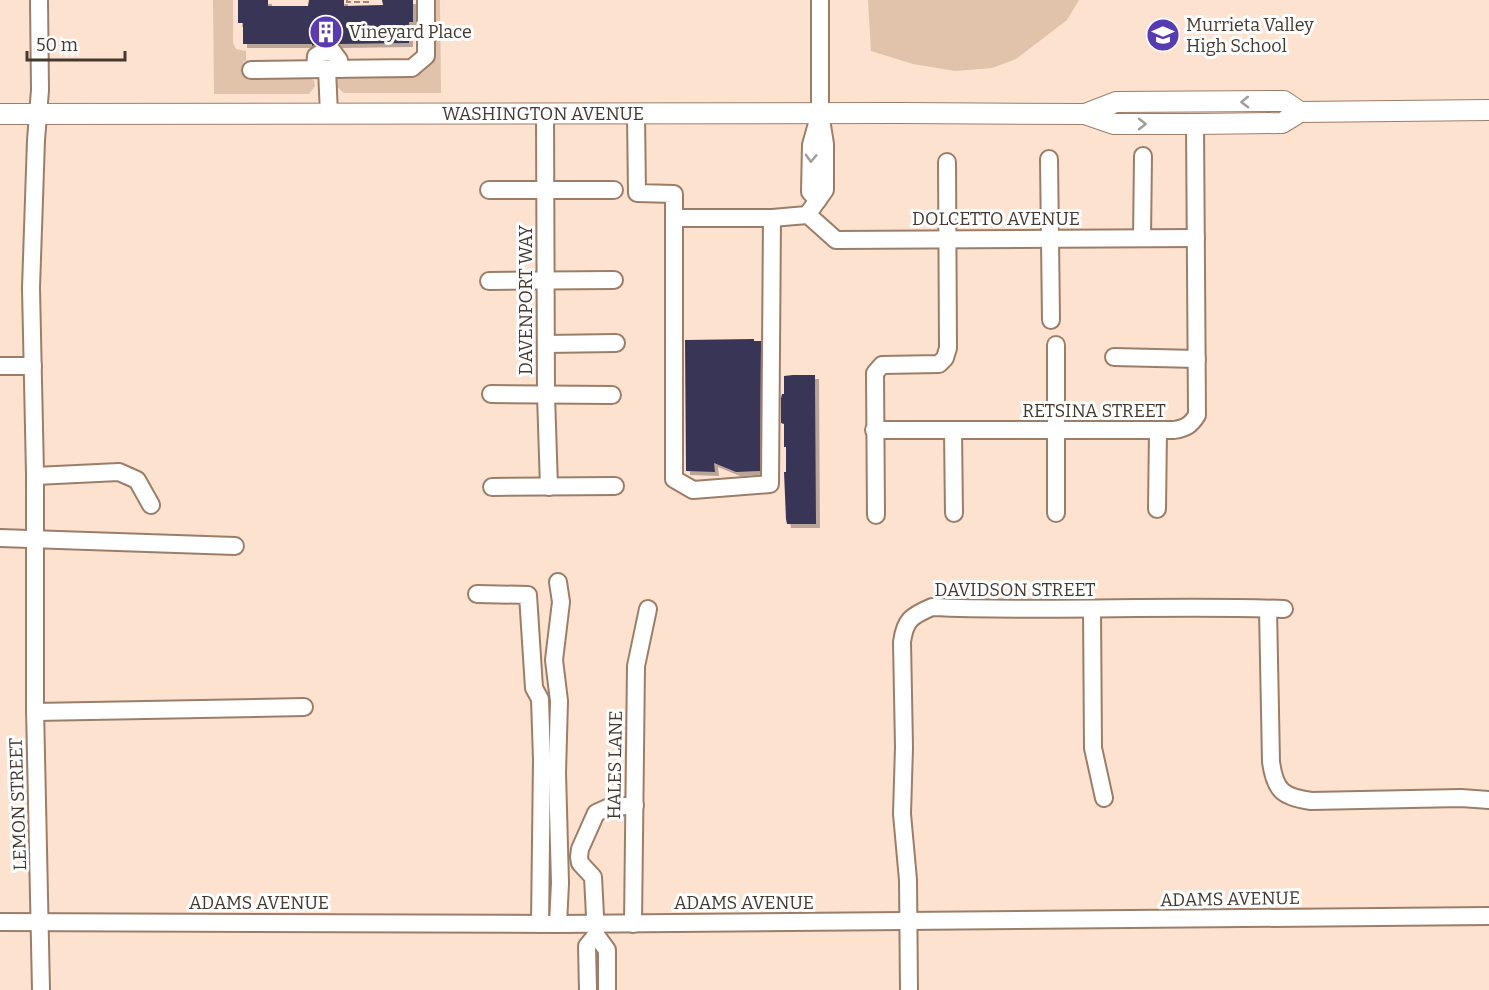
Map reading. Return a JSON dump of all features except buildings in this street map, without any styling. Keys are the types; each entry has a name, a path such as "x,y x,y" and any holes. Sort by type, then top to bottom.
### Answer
{"main road":[{"name":"WASHINGTON AVENUE","path":"1085,114 1116,102 1284,101 1300,112"},
{"name":"WASHINGTON AVENUE","path":"0,114 1085,114 1114,124 1195,124 1282,123 1300,112 1489,110"}],"street":[{"name":"LEMON STREET","path":"39,0 40,90 32,239 35,712 41,990"},
{"path":"251,70 412,68 426,56 426,0"},
{"path":"674,218 772,218 807,214 825,190 825,144 820,113 820,0"},
{"path":"327,69 328,114"},
{"name":"DAVENPORT WAY","path":"545,113 546,395 549,487"},
{"path":"636,114 637,193 674,194 674,479 693,490 770,484 772,218"},
{"name":"RETSINA STREET","path":"874,430 1158,430 1185,428 1192,423 1197,415 1195,124"},
{"path":"1142,238 1143,156"},
{"path":"1049,159 1051,320"},
{"path":"876,515 874,383 876,373 882,365 939,364 945,358 948,348 947,162"},
{"path":"489,190 614,190"},
{"name":"DOLCETTO AVENUE","path":"807,214 836,240 1196,238"},
{"path":"489,281 614,280"},
{"path":"546,344 616,343"},
{"path":"1056,345 1056,513"},
{"path":"1114,357 1197,359"},
{"path":"0,366 33,366"},
{"path":"491,394 612,395"},
{"path":"953,430 954,513"},
{"path":"1157,509 1158,430"},
{"path":"35,476 119,472 137,480 151,505"},
{"path":"492,487 615,486"},
{"path":"0,538 235,546"},
{"path":"558,582 561,602 554,660 559,701 557,773 560,883 558,924"},
{"path":"477,594 528,595 534,688 540,699 541,720 540,924"},
{"name":"DAVIDSON STREET","path":"908,921 908,880 902,814 904,747 902,642 904,625 915,614 932,608 1276,609 1271,762 1273,779 1281,791 1293,798 1311,801 1461,798 1489,800"},
{"name":"HALES LANE","path":"633,924 636,666 648,609"},
{"path":"1092,609 1093,747 1104,798"},
{"path":"35,712 304,707"},
{"path":"596,929 587,946 588,982 607,982 607,950 596,929 593,877 580,863 580,849 594,816 600,810 635,805"},
{"name":"ADAMS AVENUE","path":"0,922 558,924 596,929 633,924 1489,916"},
{"path":"908,921 909,990"}],"path":[{"path":"347,0 347,2 370,2 370,0"}],"shaded area":[{"path":"213,0 233,0 233,43 236,49 246,51 243,76 305,76 305,79 314,81 315,86 309,94 214,94"},
{"path":"433,0 440,0 441,93 344,93 337,87 333,87 335,78 338,76 408,76 422,73 432,63"},
{"path":"868,0 1079,0 1067,20 1016,59 992,68 955,71 913,64 871,51"}],"place":[{"name":"Vineyard Place","path":"326,32"},
{"name":"Murrieta Valley High School","path":"1163,35"}]}
